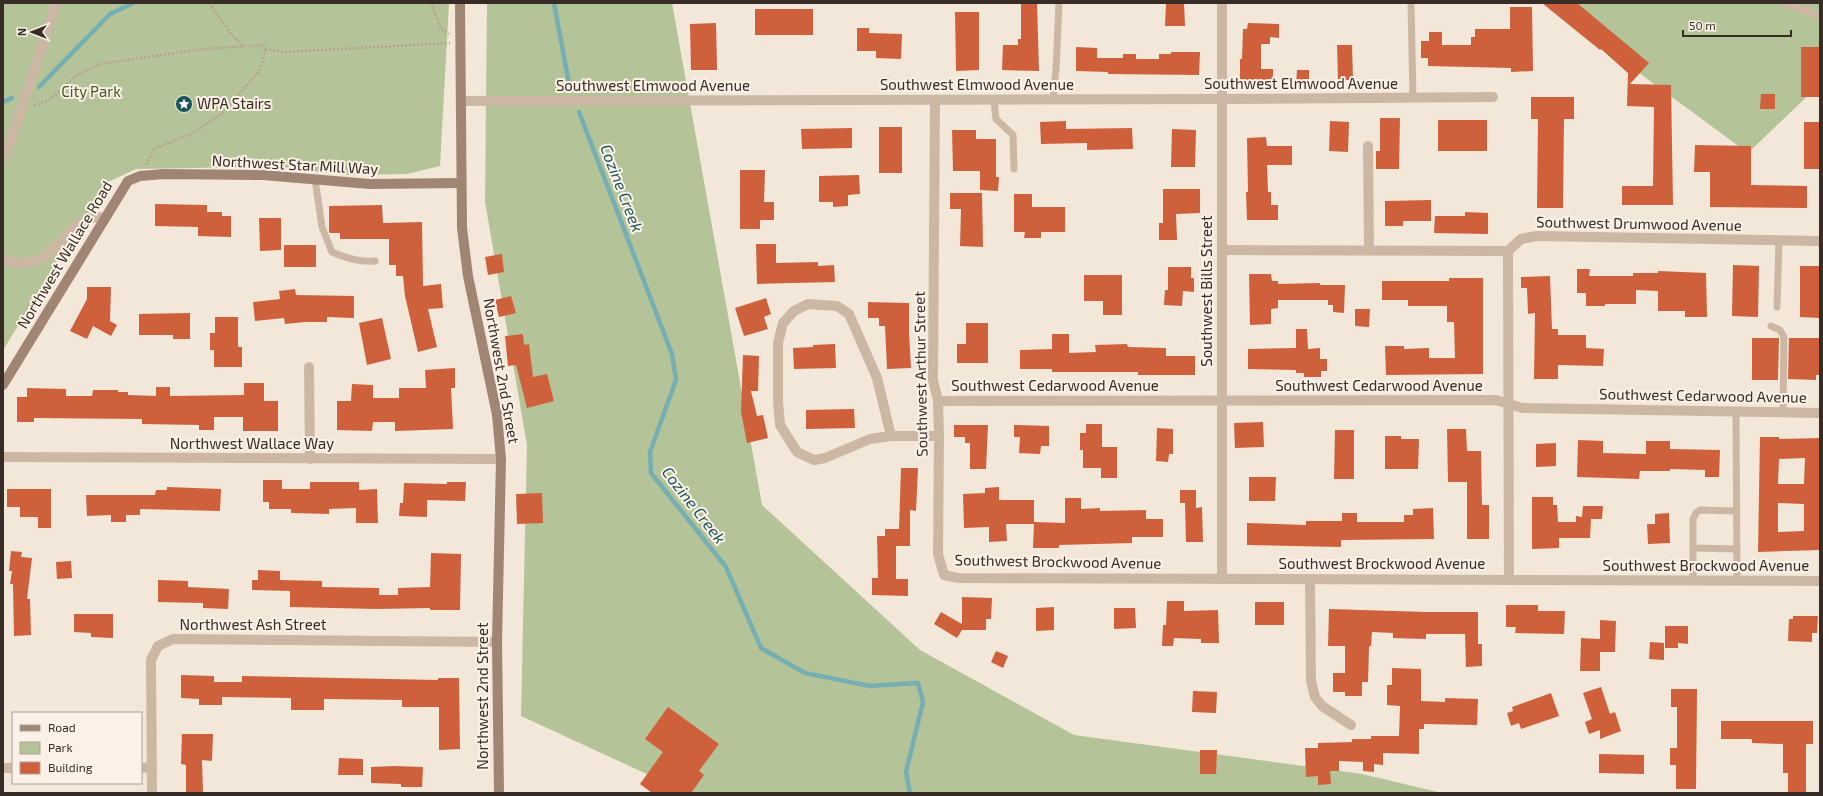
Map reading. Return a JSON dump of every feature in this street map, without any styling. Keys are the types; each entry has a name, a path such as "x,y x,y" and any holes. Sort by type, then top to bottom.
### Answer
{"main road":[{"name":"Northwest 2nd Street","path":"460,3 462,228 468,276 497,415 501,459 497,642 499,793"},
{"name":"Northwest Star Mill Way","path":"128,181 140,176 263,175 370,184 461,183"},
{"name":"Northwest Wallace Road","path":"3,385 128,181"}],"street":[{"path":"3,158 9,145 46,35 55,3"},
{"name":"Southwest Bills Street","path":"1222,3 1222,579"},
{"name":"Southwest Elmwood Avenue","path":"461,101 1053,100 1493,97"},
{"name":"Southwest Arthur Street","path":"935,100 933,380 938,401 938,554 944,575"},
{"path":"1368,146 1370,250"},
{"path":"3,259 20,264 34,262 54,250 81,221 92,217 105,218"},
{"name":"Southwest Drumwood Avenue","path":"1508,251 1521,239 1537,236 1820,241"},
{"path":"1222,250 1508,251 1509,580"},
{"path":"891,436 877,378 849,314 837,306 808,304 794,311 783,323 778,343 778,402 780,425 797,452 814,460 825,458 870,439 891,436 939,436"},
{"path":"310,367 310,459"},
{"name":"Southwest Cedarwood Avenue","path":"938,401 1496,400 1522,408 1820,413"},
{"name":"Northwest Wallace Way","path":"3,457 501,459"},
{"name":"Southwest Brockwood Avenue","path":"944,575 958,578 1820,581"},
{"path":"1310,579 1311,681 1315,697 1322,706 1351,725"},
{"name":"Northwest Ash Street","path":"152,793 151,660 158,646 173,639 497,642"},
{"path":"142,768 152,768"}],"lane":[{"path":"1053,100 1059,3"},
{"path":"1411,3 1413,98"},
{"path":"1783,3 1820,16"},
{"path":"994,100 996,119 1013,135 1014,169"},
{"path":"315,179 322,227 332,252 345,258 362,262 375,261"},
{"path":"1778,307 1779,240"},
{"path":"1771,326 1780,330 1784,337 1783,413"},
{"path":"1736,412 1737,581"},
{"path":"1693,580 1694,519 1696,513 1700,510 1737,511"},
{"path":"1693,548 1737,549"}],"path":[{"path":"209,3 232,35 243,46"},
{"path":"431,3 440,27 460,43"},
{"path":"20,112 51,99 75,76 100,64 243,46 263,45 266,49 284,52 460,43"},
{"path":"140,176 154,149 191,134 223,113 260,71 266,49"}],"green space":[{"name":"City Park","path":"3,3 449,3 440,166 407,174 350,175 283,168 248,167 136,169 108,182 3,350"},
{"path":"487,3 672,3 762,505 920,650 1074,735 1362,774 1442,793 688,793 521,716 527,445 485,202"},
{"path":"1544,3 1820,3 1820,84 1748,153"}],"building":[{"path":"1021,3 1037,3 1039,71 1002,70 1003,45 1018,45 1018,39 1021,39"},
{"path":"1166,3 1184,3 1185,26 1165,26"},
{"path":"1542,3 1577,3 1649,63 1630,84 1671,85 1673,205 1622,205 1622,186 1653,186 1654,107 1627,106 1628,73 1601,49 1600,50"},
{"path":"1510,7 1532,7 1533,71 1511,72 1511,68 1428,66 1428,58 1421,58 1421,41 1429,41 1429,32 1442,32 1442,45 1471,45 1471,37 1475,37 1475,29 1510,29"},
{"path":"755,9 813,9 813,35 755,35"},
{"path":"955,12 979,12 979,70 956,71"},
{"path":"716,23 717,70 691,70 690,24"},
{"path":"1248,23 1279,24 1279,38 1270,37 1270,44 1261,44 1261,69 1273,69 1273,81 1240,81 1240,59 1242,59 1243,29 1247,29"},
{"path":"857,28 869,28 869,33 902,34 901,59 876,58 876,51 857,51"},
{"path":"1337,45 1352,45 1353,80 1338,80"},
{"path":"1076,47 1097,48 1097,58 1123,58 1123,54 1136,54 1136,59 1159,59 1159,54 1171,54 1171,52 1200,52 1199,75 1108,74 1108,72 1076,71"},
{"path":"1801,47 1820,47 1820,97 1801,97"},
{"path":"1297,70 1309,70 1309,87 1296,86"},
{"path":"1761,94 1775,94 1775,109 1760,109"},
{"path":"1531,97 1574,97 1574,119 1564,119 1563,208 1537,208 1538,119 1531,119"},
{"path":"1380,118 1400,118 1399,169 1376,169 1376,151 1380,151"},
{"path":"1438,120 1487,120 1487,151 1438,151"},
{"path":"1066,121 1066,129 1132,128 1133,149 1087,150 1087,143 1041,144 1040,122"},
{"path":"1330,121 1349,122 1348,152 1329,151"},
{"path":"1804,122 1820,122 1820,169 1804,169"},
{"path":"879,127 902,127 902,173 879,173"},
{"path":"852,128 852,148 802,149 801,129"},
{"path":"1172,129 1196,130 1195,167 1171,167"},
{"path":"952,130 976,130 976,139 996,139 996,177 999,177 998,191 980,190 980,171 953,171"},
{"path":"1266,137 1267,146 1292,146 1292,165 1267,165 1268,192 1271,192 1271,205 1278,205 1278,220 1247,220 1247,138"},
{"path":"1695,145 1751,146 1751,185 1807,186 1807,208 1710,207 1710,172 1694,172"},
{"path":"740,170 765,170 764,202 774,202 774,220 760,220 760,229 740,229"},
{"path":"859,175 860,194 848,195 848,206 833,207 833,202 819,202 819,176"},
{"path":"1163,189 1200,189 1200,213 1176,214 1177,240 1159,240 1159,223 1163,223"},
{"path":"950,193 982,193 983,247 960,246 961,209 950,209"},
{"path":"1014,194 1032,194 1032,207 1065,207 1065,232 1041,232 1041,238 1024,238 1025,232 1014,232"},
{"path":"1431,200 1431,221 1403,221 1403,226 1385,226 1385,201"},
{"path":"155,204 207,205 207,212 222,212 222,216 231,216 231,237 198,236 198,227 155,226"},
{"path":"382,205 383,223 422,222 423,286 441,284 443,308 428,309 437,347 418,352 405,296 403,276 396,276 396,265 389,265 389,239 340,239 340,233 329,232 329,206"},
{"path":"1465,212 1488,213 1488,234 1434,233 1435,216 1465,216"},
{"path":"259,218 281,218 281,250 260,251"},
{"path":"756,244 776,244 776,263 818,262 818,266 834,265 835,282 757,284"},
{"path":"284,245 316,245 316,267 284,267"},
{"path":"502,254 504,272 488,275 485,257"},
{"path":"1733,265 1759,266 1758,317 1732,316"},
{"path":"1800,266 1820,266 1820,318 1800,317"},
{"path":"1168,267 1191,267 1191,278 1194,278 1194,292 1183,291 1182,306 1164,305 1165,290 1168,290"},
{"path":"1577,269 1590,269 1589,276 1633,276 1633,273 1658,273 1658,271 1706,273 1707,317 1685,317 1685,311 1658,311 1658,291 1636,290 1636,304 1605,304 1605,306 1586,306 1586,293 1577,293"},
{"path":"1249,274 1271,274 1272,281 1278,281 1278,284 1320,283 1320,285 1345,285 1344,313 1333,312 1333,305 1328,305 1328,300 1278,300 1278,308 1271,309 1271,324 1250,325"},
{"path":"1084,275 1122,275 1122,315 1103,315 1103,301 1084,301"},
{"path":"1550,276 1552,329 1558,329 1558,335 1586,335 1586,348 1604,349 1603,366 1558,365 1558,379 1534,379 1535,313 1528,314 1527,288 1521,288 1521,277"},
{"path":"1449,278 1483,278 1483,374 1386,375 1385,346 1404,346 1404,349 1429,348 1429,358 1455,358 1454,322 1447,322 1447,306 1408,306 1408,300 1382,300 1382,281 1449,281"},
{"path":"87,287 111,287 110,321 117,325 111,336 93,326 87,339 70,331 87,299"},
{"path":"295,289 296,295 354,296 354,318 327,317 327,322 285,324 284,318 255,321 253,302 280,299 279,291"},
{"path":"511,296 516,313 499,317 495,300"},
{"path":"766,298 771,314 764,317 768,329 744,336 735,308"},
{"path":"868,302 909,303 911,368 887,369 885,326 879,326 879,318 868,318"},
{"path":"1355,309 1370,309 1369,327 1355,326"},
{"path":"190,313 190,339 173,339 173,335 139,335 139,314"},
{"path":"215,317 238,317 238,347 242,347 242,367 214,367 214,350 210,350 210,333 215,333"},
{"path":"382,318 391,359 367,365 359,323"},
{"path":"966,323 988,323 988,363 957,363 957,344 966,344"},
{"path":"1296,329 1307,329 1308,349 1320,348 1320,359 1327,359 1327,371 1321,371 1321,377 1304,377 1304,373 1296,373 1296,370 1248,369 1248,349 1296,348"},
{"path":"523,334 524,345 529,344 533,377 547,374 554,401 527,408 516,365 508,366 505,336"},
{"path":"1052,334 1069,334 1069,353 1096,352 1095,345 1127,344 1128,347 1166,348 1166,356 1195,356 1195,375 1138,375 1138,372 1052,372 1052,369 1020,369 1020,350 1052,349"},
{"path":"1752,338 1779,338 1778,380 1752,380"},
{"path":"1789,338 1820,338 1820,375 1816,375 1816,380 1788,379"},
{"path":"835,344 836,368 794,369 793,348"},
{"path":"743,355 759,356 758,391 751,391 757,416 763,415 768,438 747,443 741,412"},
{"path":"455,368 455,388 451,388 453,429 395,431 395,422 373,422 372,431 337,430 337,401 351,401 352,384 373,385 373,398 399,398 399,388 426,388 425,370"},
{"path":"244,383 264,383 264,401 278,401 278,431 243,431 243,417 214,417 214,430 199,430 199,425 142,424 142,419 34,418 34,422 17,422 17,397 27,397 27,388 66,389 66,396 92,396 93,390 118,390 118,392 128,392 128,395 156,396 156,387 170,387 170,396 244,395"},
{"path":"854,409 855,428 806,429 806,410"},
{"path":"1263,422 1264,447 1235,448 1234,423"},
{"path":"1086,424 1102,424 1102,447 1117,447 1117,478 1101,478 1101,468 1083,468 1083,450 1080,450 1080,433 1086,433"},
{"path":"954,425 988,425 986,469 970,469 970,443 965,443 965,437 954,437"},
{"path":"1014,425 1049,426 1049,446 1041,446 1040,454 1019,453 1020,437 1014,437"},
{"path":"1157,428 1173,429 1173,454 1169,454 1168,462 1156,461"},
{"path":"1447,429 1466,429 1467,451 1481,451 1482,505 1489,505 1489,539 1467,539 1467,482 1448,482"},
{"path":"1335,430 1354,430 1354,479 1334,479"},
{"path":"1385,436 1401,436 1401,439 1419,439 1418,469 1385,469"},
{"path":"1760,437 1779,437 1779,439 1820,438 1820,550 1758,552","holes":["1805,458 1804,484 1778,484 1779,459","1778,503 1804,504 1804,531 1778,532"]},
{"path":"1578,440 1603,441 1603,453 1646,454 1646,441 1670,441 1670,449 1720,450 1719,477 1705,477 1705,470 1670,469 1670,471 1640,471 1639,479 1577,477"},
{"path":"1556,443 1556,466 1536,467 1536,444"},
{"path":"901,468 918,468 916,511 910,510 910,546 896,546 896,579 908,579 908,596 872,595 872,578 878,578 877,536 885,536 885,529 899,529"},
{"path":"1249,477 1276,477 1275,501 1249,501"},
{"path":"263,480 282,480 282,489 310,489 310,482 359,482 359,490 377,489 378,523 356,523 356,508 329,509 329,514 291,513 291,509 269,509 269,502 263,502"},
{"path":"447,482 466,482 465,501 427,500 427,517 399,516 400,503 403,503 404,483 447,484"},
{"path":"167,487 221,489 220,511 140,509 140,515 126,515 126,522 111,522 111,515 87,516 86,495 155,495 156,490 167,490"},
{"path":"999,487 999,500 1034,500 1034,524 1006,524 1007,541 989,542 989,527 964,528 963,494 985,493 985,488"},
{"path":"7,489 51,489 51,528 38,528 38,517 20,517 20,507 7,507"},
{"path":"1180,490 1196,490 1196,508 1202,507 1203,542 1186,542 1185,503 1180,503"},
{"path":"542,493 543,523 517,524 516,494"},
{"path":"1532,497 1553,497 1553,505 1557,505 1558,522 1576,522 1576,516 1582,517 1583,506 1603,506 1602,519 1591,519 1590,538 1559,538 1559,548 1532,549"},
{"path":"1065,498 1081,498 1081,509 1100,508 1100,511 1146,510 1146,519 1163,519 1163,537 1132,537 1132,543 1059,545 1059,548 1033,548 1034,522 1065,523"},
{"path":"1433,508 1434,539 1341,540 1341,547 1247,545 1247,523 1306,525 1306,521 1342,521 1342,513 1357,513 1357,522 1404,522 1404,515 1413,515 1413,509"},
{"path":"1669,513 1670,543 1648,544 1647,524 1655,524 1655,514"},
{"path":"11,551 22,552 21,557 32,558 27,599 30,599 31,635 14,636 13,584 10,584 12,571 9,571"},
{"path":"431,553 461,554 460,610 430,610 430,608 377,609 290,607 290,591 252,590 252,580 258,580 258,570 280,571 280,580 322,581 322,587 379,588 379,595 398,595 398,588 430,587"},
{"path":"71,561 72,578 57,579 56,562"},
{"path":"158,580 188,581 188,587 229,589 228,609 203,608 203,603 158,602"},
{"path":"962,597 992,598 991,619 986,619 986,630 962,630 957,638 934,624 941,612 962,624"},
{"path":"1167,601 1184,601 1184,611 1218,610 1219,643 1201,643 1201,639 1174,638 1173,646 1162,646 1163,625 1166,625"},
{"path":"1255,602 1284,602 1284,625 1255,625"},
{"path":"1506,605 1538,605 1538,611 1565,611 1564,634 1515,633 1516,627 1506,627"},
{"path":"1054,607 1054,630 1036,631 1036,608"},
{"path":"1114,608 1135,608 1136,628 1114,629"},
{"path":"1329,609 1478,612 1478,644 1482,644 1482,666 1466,667 1465,634 1426,634 1426,639 1393,638 1393,633 1372,632 1371,646 1369,646 1368,682 1362,682 1362,696 1345,696 1345,692 1333,692 1333,673 1345,673 1345,646 1328,646"},
{"path":"74,614 113,614 113,638 91,637 91,633 74,632"},
{"path":"1793,616 1818,616 1817,633 1812,633 1812,642 1788,641 1789,619 1793,619"},
{"path":"1600,620 1616,621 1615,652 1600,652 1600,671 1580,671 1581,638 1600,639"},
{"path":"1665,626 1688,626 1688,644 1678,643 1678,648 1665,648"},
{"path":"1650,642 1664,643 1664,660 1649,659"},
{"path":"996,651 1008,656 1003,668 991,662"},
{"path":"1392,668 1421,669 1421,701 1445,702 1445,698 1478,699 1477,725 1424,724 1424,729 1419,729 1419,754 1383,753 1383,765 1374,764 1374,772 1363,771 1363,762 1339,761 1339,771 1330,771 1331,784 1318,785 1318,776 1306,777 1305,748 1318,748 1318,743 1352,742 1352,739 1371,739 1371,736 1399,736 1400,706 1387,705 1387,685 1392,685"},
{"path":"181,675 214,676 214,682 242,682 242,676 438,680 438,678 459,678 460,749 439,750 439,707 402,707 402,700 324,699 324,710 291,710 291,698 222,697 222,705 199,705 199,699 181,698"},
{"path":"1601,687 1610,714 1615,712 1621,731 1600,739 1600,730 1589,734 1585,722 1592,719 1583,693"},
{"path":"1671,689 1697,689 1696,789 1676,789 1676,765 1670,765 1670,748 1677,748 1677,707 1671,707"},
{"path":"1193,691 1217,692 1216,713 1192,712"},
{"path":"1551,693 1559,716 1521,729 1519,723 1511,726 1507,713 1513,711 1512,707"},
{"path":"668,707 719,744 699,771 704,775 691,793 652,793 640,784 663,752 645,739"},
{"path":"1721,721 1813,721 1813,744 1806,744 1806,793 1788,793 1788,773 1783,773 1783,744 1752,743 1752,739 1721,739"},
{"path":"182,734 213,734 212,761 202,760 203,793 186,793 186,765 181,764"},
{"path":"1200,750 1217,750 1216,774 1200,774"},
{"path":"1599,754 1644,755 1644,774 1599,773"},
{"path":"339,758 363,759 363,775 338,775"},
{"path":"371,767 423,767 422,787 401,787 401,784 371,783"}],"waterway":[{"path":"39,87 110,14 133,3"},
{"name":"Cozine Creek","path":"554,3 570,89"},
{"path":"3,102 12,98"},
{"name":"Cozine Creek","path":"579,112 672,354 676,380 650,452 651,473 726,567 761,648 805,673 870,686 918,683 923,702 906,772 910,793"}],"place":[{"name":"WPA Stairs","path":"184,104"}]}
